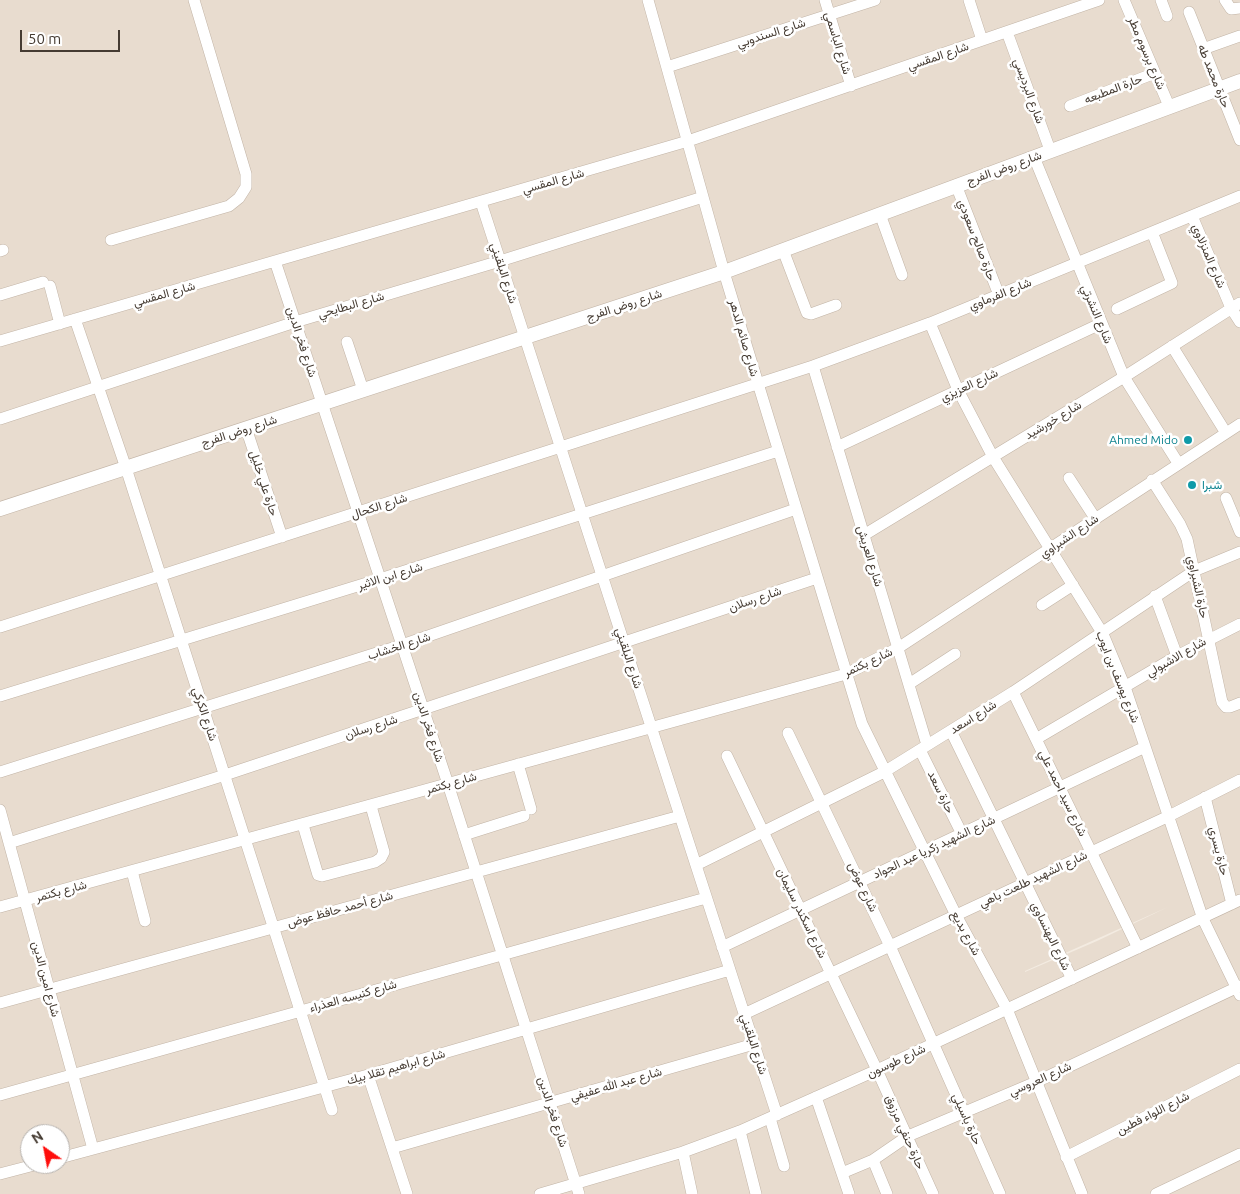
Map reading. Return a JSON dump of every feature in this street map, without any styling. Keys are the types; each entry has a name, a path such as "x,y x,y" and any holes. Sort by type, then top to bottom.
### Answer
{"street":[{"path":"111,240 229,206 239,198 246,187 246,174 194,0"},
{"name":"شارع صائم الدهر","path":"648,0 724,272 846,674"},
{"name":"شارع الباسمي","path":"825,0 851,86"},
{"name":"شارع السندوبي","path":"667,67 876,0"},
{"path":"969,0 982,40"},
{"name":"شارع المقسي","path":"0,341 688,141 1099,0"},
{"name":"شارع برسوم مطر","path":"1124,0 1169,106"},
{"path":"1161,0 1167,16"},
{"path":"1225,0 1230,8 1240,8"},
{"name":"حارة محمد طه","path":"1189,12 1240,140"},
{"name":"شارع البرديسي","path":"1007,32 1050,150"},
{"path":"1203,49 1240,36"},
{"name":"حارة المطبعه","path":"1070,106 1155,73"},
{"name":"شارع روض الفرج","path":"0,509 724,272 1240,81"},
{"name":"شارع النشرتي","path":"1034,157 1100,324 1124,377 1178,463"},
{"name":"حارة صالح سعودي","path":"956,186 999,295"},
{"name":"شارع الفرماوي","path":"757,384 813,366 930,323 1240,196"},
{"name":"شارع البطايحي","path":"0,419 295,322 500,261 703,197"},
{"name":"شارع البلقيني","path":"481,202 754,1044 774,1116 784,1166"},
{"path":"880,214 902,275"},
{"name":"شارع المنزلاوي","path":"1192,216 1236,306 1240,322"},
{"path":"1117,309 1172,283 1152,232"},
{"path":"784,250 807,312 811,314 836,304"},
{"name":"شارع فخر الدين","path":"275,261 448,784 578,1189"},
{"path":"0,294 46,284 60,324"},
{"name":"شارع خورشيد","path":"864,535 1124,377 1236,306"},
{"name":"شارع الكركي","path":"75,319 126,468 332,1110"},
{"name":"شارع يوسف بن ايوب","path":"930,323 958,390 993,457 1103,634 1125,687 1202,919 1239,990"},
{"name":"شارع العزيزي","path":"837,446 1100,324"},
{"path":"347,342 363,390"},
{"path":"1172,346 1226,433"},
{"name":"شارع العريش","path":"813,366 909,684 924,748"},
{"name":"شارع الكحال","path":"0,627 757,384"},
{"name":"شارع الشبراوي","path":"898,648 1240,424"},
{"name":"حارة علي خليل","path":"246,428 282,537"},
{"name":"شارع ابن الاثير","path":"0,696 380,579 778,451"},
{"path":"1069,478 1095,518"},
{"name":"حارة الشبراوي","path":"1152,480 1180,524 1187,539 1222,702 1226,707 1240,703"},
{"path":"1226,498 1240,532"},
{"name":"شارع الخشاب","path":"0,772 402,645 796,509"},
{"name":"شارع اسعد","path":"696,865 884,772 1014,692 1103,634 1194,571 1240,552"},
{"name":"شارع رسلان","path":"9,843 225,776 817,578"},
{"path":"1042,605 1073,585"},
{"path":"1156,596 1177,656"},
{"name":"شارع الاشبولي","path":"1036,738 1209,638 1240,624"},
{"name":"شارع بكتمر","path":"0,907 846,674 898,648"},
{"path":"909,684 955,654"},
{"name":"شارع بديع","path":"846,674 862,724 884,772 956,915 1007,1009 1082,1194"},
{"name":"شارع سيد احمد علي","path":"1014,692 1138,948"},
{"name":"شارع البهنساوي","path":"951,731 1072,979"},
{"name":"شارع عوض","path":"788,733 890,946 933,1044"},
{"name":"حارة سعد","path":"924,748 962,834"},
{"name":"شارع الشهيد زكريا عبد الجواد","path":"722,947 1145,748"},
{"name":"شارع اسكندر سليمان","path":"727,756 877,1070"},
{"path":"464,835 528,813 518,764"},
{"name":"شارع الشهيد طلعت باهي","path":"744,1014 1169,816 1240,780"},
{"name":"حارة يسري","path":"1205,797 1236,902"},
{"path":"303,825 318,875 322,876 375,862 381,858 384,852 371,806"},
{"name":"شارع امين الدين","path":"0,810 93,1149"},
{"name":"شارع أحمد حافظ عوض","path":"0,1003 680,816"},
{"path":"132,871 145,921"},
{"name":"شارع كنيسه العذراء","path":"0,1095 706,898"},
{"name":"شارع طوسون","path":"540,1194 578,1189 740,1131 877,1070 1236,902"},
{"name":"شارع ابراهيم تقلا بيك","path":"70,1155 368,1075 730,970"},
{"name":"شارع العروسي","path":"842,1173 873,1160 908,1136 1036,1082 1239,990"},
{"name":"شارع عبد الله عفيفي","path":"392,1148 754,1044"},
{"name":"حارة باسيلي","path":"933,1044 1000,1194"},
{"name":"شارع اللواء فطين","path":"1066,1157 1240,1069"},
{"name":"حارة حنفي مرزوق","path":"877,1070 933,1194"},
{"path":"368,1075 407,1194"},
{"path":"816,1097 842,1173 845,1193"},
{"path":"740,1131 756,1194"},
{"path":"682,1152 692,1194"},
{"path":"1156,1194 1240,1154"},
{"path":"873,1160 887,1194"},
{"path":"0,1174 20,1169"}],"shaded area":[{"path":"0,0 1240,0 1240,1194 0,1194","holes":["1168,907 1097,941 1025,972"]}],"place":[{"name":"Ahmed Mido","path":"1188,440"},
{"name":"شبرا","path":"1192,485"}]}
